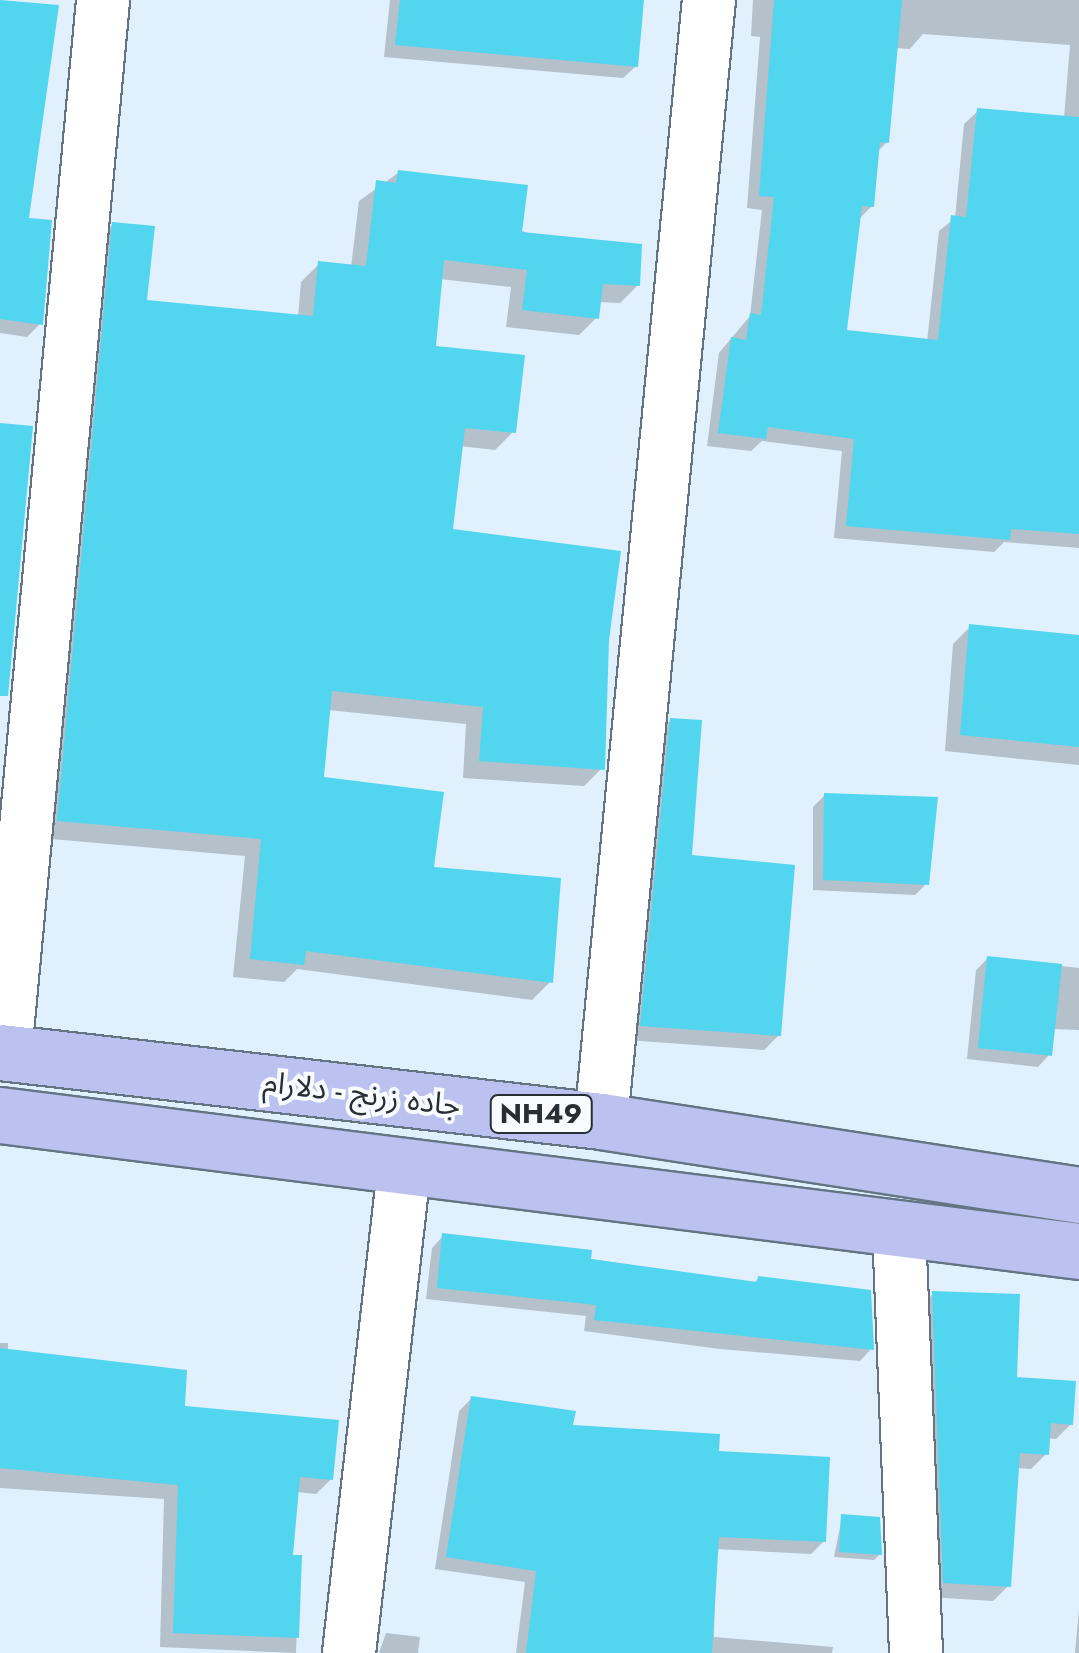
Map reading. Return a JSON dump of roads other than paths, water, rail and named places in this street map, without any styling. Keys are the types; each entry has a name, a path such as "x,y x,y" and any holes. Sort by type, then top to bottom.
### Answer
{"highway":[{"name":"جاده زرنج - دلارام","path":"3,1053 601,1121 1079,1195"},
{"name":"NH49","path":"0,1115 404,1170 1079,1251"}],"street":[{"path":"3,1053 103,0"},
{"path":"601,1121 709,0"},
{"path":"349,1653 404,1170"},
{"path":"900,1229 916,1653"}]}
